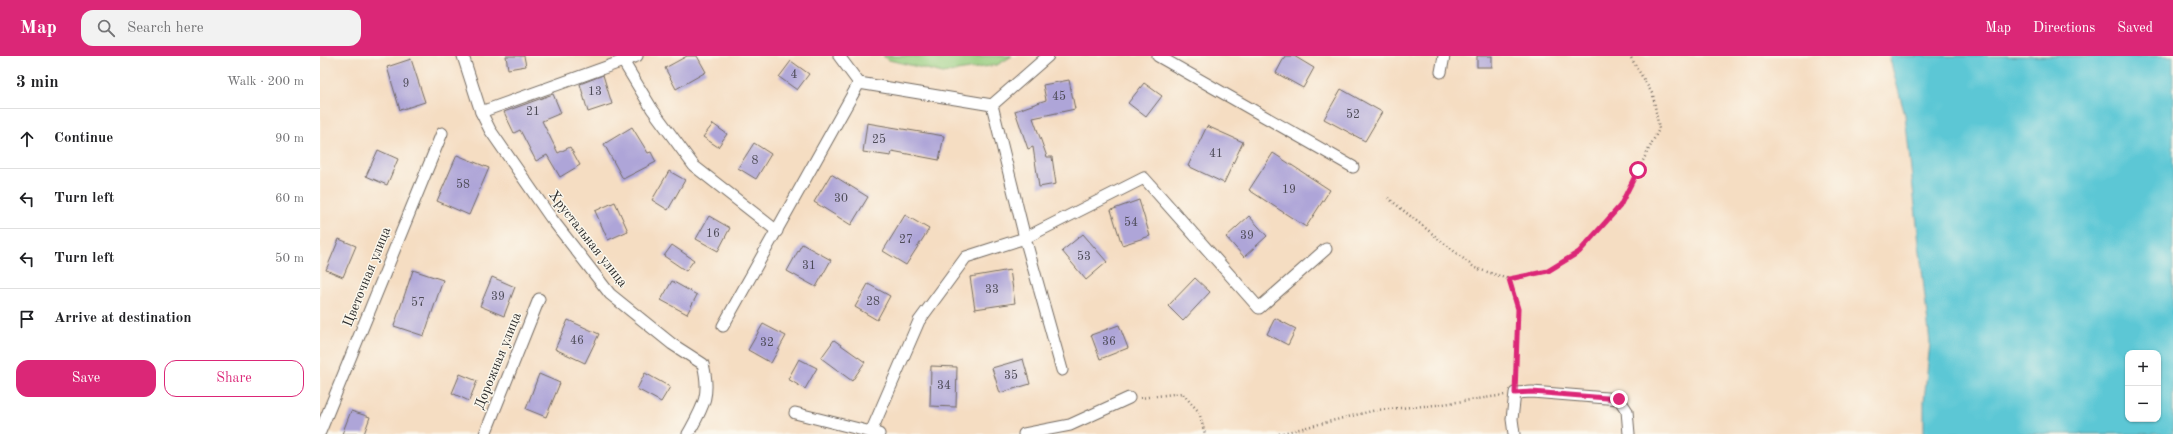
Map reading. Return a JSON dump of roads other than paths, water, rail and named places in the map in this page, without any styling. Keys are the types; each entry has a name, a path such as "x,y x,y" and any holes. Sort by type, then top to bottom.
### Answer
{"street":[{"name":"Хрустальная улица","path":"463,56 481,112 490,130 552,218 610,294 672,344 703,364 708,382 704,404 688,434"},
{"path":"481,112 622,59 637,56"},
{"path":"839,56 859,83 992,105"},
{"path":"992,105 1048,56"},
{"path":"1158,56 1353,167"},
{"path":"1441,72 1444,56"},
{"path":"622,59 652,109 694,166 777,231"},
{"path":"723,326 859,83"},
{"path":"992,105 1025,238 1062,370"},
{"name":"Цветочная улица","path":"320,432 442,133"},
{"path":"795,413 875,433 919,321 966,257 1025,238 1144,178 1259,308 1326,250"},
{"name":"Дорожная улица","path":"485,434 539,299"},
{"path":"1514,434 1512,419 1515,393 1532,392 1619,399 1627,412 1629,434"},
{"path":"1024,434 1070,430 1129,398"}],"water":[{"path":"1889,56 2173,56 2173,434 1924,434 1924,401 1930,343 1905,115"}]}
